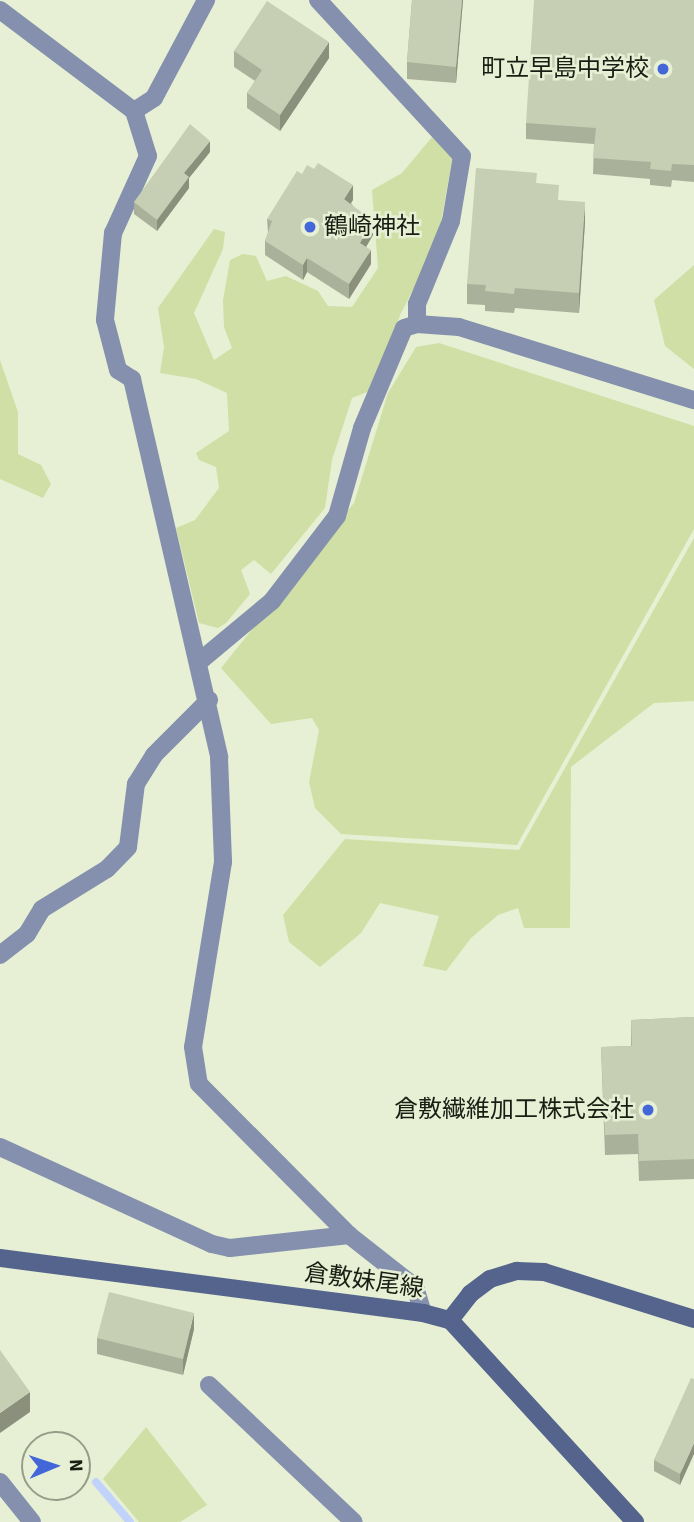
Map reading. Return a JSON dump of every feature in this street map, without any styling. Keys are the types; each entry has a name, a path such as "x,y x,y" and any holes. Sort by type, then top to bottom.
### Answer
{"main road":[{"name":"倉敷妹尾線","path":"0,1258 423,1313 450,1320 635,1522"},
{"path":"450,1320 470,1294 490,1279 517,1271 544,1272 694,1319"}],"street":[{"path":"134,111 154,98 206,0"},
{"path":"318,0 462,156 451,222 417,304 417,324"},
{"path":"0,10 134,111 148,156 113,233 105,320 118,370 132,379 209,700 219,757 223,862 193,1047 198,1084 349,1236 415,1287 423,1313"},
{"path":"200,661 271,601 337,516 362,428 404,328 417,324 459,327 694,400"},
{"path":"0,955 27,934 42,909 107,869 128,847 136,784 154,755 209,700"},
{"path":"0,1147 212,1244 230,1248 349,1236"},
{"path":"209,1385 354,1522"},
{"path":"0,1482 32,1522"}],"green space":[{"path":"432,137 453,155 437,244 401,313 370,391 352,398 332,460 325,508 271,574 254,560 241,570 250,594 226,623 218,628 199,623 176,528 195,520 219,488 216,467 199,460 196,453 229,431 227,393 196,379 160,373 164,347 158,308 214,229 225,232 223,249 194,313 214,360 232,348 224,327 223,300 230,260 243,254 256,256 267,281 286,276 318,291 328,306 352,307 378,268 372,190 402,173"},
{"path":"694,265 694,369 665,346 654,300"},
{"path":"439,343 694,426 694,529 517,845 341,834 315,808 309,782 319,730 312,718 271,724 221,668 354,503 388,393 416,347"},
{"path":"0,360 18,412 18,454 41,465 51,484 43,498 0,479"},
{"path":"694,538 694,701 654,703 571,767 570,928 524,928 518,908 498,915 471,938 446,971 423,966 439,916 380,903 361,933 320,967 289,942 283,915 345,839 519,850"},
{"path":"146,1427 207,1505 180,1522 139,1522 103,1479"}],"building":[{"path":"412,0 462,0 456,67 407,62"},
{"path":"534,0 694,0 694,165 672,164 671,171 650,169 651,162 593,158 596,128 526,123"},
{"path":"267,1 329,42 280,115 247,93 262,70 234,51"},
{"path":"190,124 210,141 184,173 189,177 157,220 134,202"},
{"name":"鶴崎神社","path":"318,163 353,185 344,199 373,221 360,243 371,250 349,284 307,258 303,265 265,241 272,221 267,219 297,171 302,174 307,165 314,169"},
{"path":"476,168 537,173 536,183 559,185 558,200 585,202 579,293 515,288 514,294 485,291 486,285 467,284"},
{"name":"倉敷繊維加工株式会社","path":"694,1017 694,1159 639,1161 638,1134 605,1135 601,1047 632,1046 631,1020"},
{"path":"109,1292 194,1313 183,1359 97,1338"},
{"path":"0,1350 30,1392 0,1413"},
{"path":"691,1378 694,1379 694,1443 680,1474 654,1460"}],"waterway":[{"path":"96,1482 130,1522"}],"place":[{"name":"町立早島中学校","path":"663,69"},
{"name":"鶴崎神社","path":"310,227"},
{"name":"倉敷繊維加工株式会社","path":"648,1110"}]}
